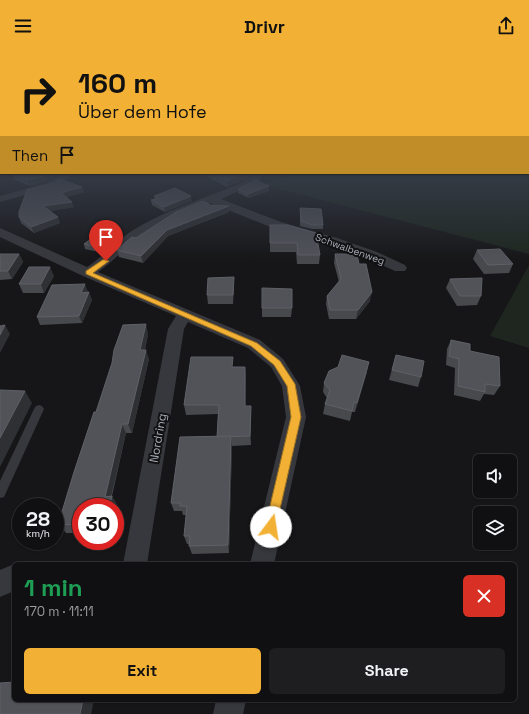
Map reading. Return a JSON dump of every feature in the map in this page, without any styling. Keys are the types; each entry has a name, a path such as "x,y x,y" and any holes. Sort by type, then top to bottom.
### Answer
{"street":[{"name":"Schwalbenweg","path":"210,199 277,225 340,243 372,255 400,268"},
{"path":"88,273 106,261 133,236 156,222 210,199"},
{"path":"0,232 88,273 254,344 277,363 291,386 296,417 262,562"},
{"name":"Nordring","path":"135,562 176,328 185,314"},
{"path":"0,584 12,578"},
{"path":"228,714 231,702"}],"lane":[{"path":"0,493 39,409"}],"shaded area":[{"path":"317,199 528,199 529,254"},
{"path":"529,265 529,348 490,336"}],"building":[{"path":"24,199 68,199 72,202 43,206 58,217 31,227 19,217 19,212"},
{"path":"155,199 184,199 164,207 151,200"},
{"path":"203,201 210,205 229,206 167,230 141,256 117,250 132,237 136,238 176,212"},
{"path":"300,208 321,209 323,225 312,225 301,221"},
{"path":"270,225 287,225 316,233 320,255 298,255 297,243 270,243"},
{"path":"100,232 116,235 101,248 84,244"},
{"path":"500,249 513,264 488,265 477,250"},
{"path":"0,254 19,254 8,271 0,271"},
{"path":"335,254 357,254 359,264 366,264 372,292 358,310 330,310 327,296 341,279"},
{"path":"29,267 50,267 41,284 19,284"},
{"path":"234,277 233,295 207,295 208,278"},
{"path":"482,278 481,296 460,296 450,279"},
{"path":"85,284 81,293 89,292 79,316 37,317 52,285"},
{"path":"262,288 292,289 292,308 262,308"},
{"path":"146,324 140,350 146,350 128,424 122,424 105,497 112,496 111,498 72,498 72,524 64,525 64,505 94,412 96,412 123,325"},
{"path":"5,325 0,335 0,326"},
{"path":"451,340 470,344 470,351 499,357 500,386 485,384 485,392 458,386 459,359 449,356"},
{"path":"342,355 369,362 357,403 354,402 352,411 325,404 330,390 324,383 329,371 338,367"},
{"path":"396,355 424,361 421,377 392,370"},
{"path":"191,357 233,357 232,367 245,367 245,406 251,406 250,436 217,437 219,405 184,405"},
{"path":"0,390 25,391 0,438"},
{"path":"231,436 228,545 189,546 190,536 184,536 187,506 180,506 180,503 171,503 180,437"},
{"path":"12,682 12,702 83,702 80,714 0,714 0,683"}],"route":[{"path":"106,261 88,273 254,344 277,363 291,386 296,417 271,527"}]}
